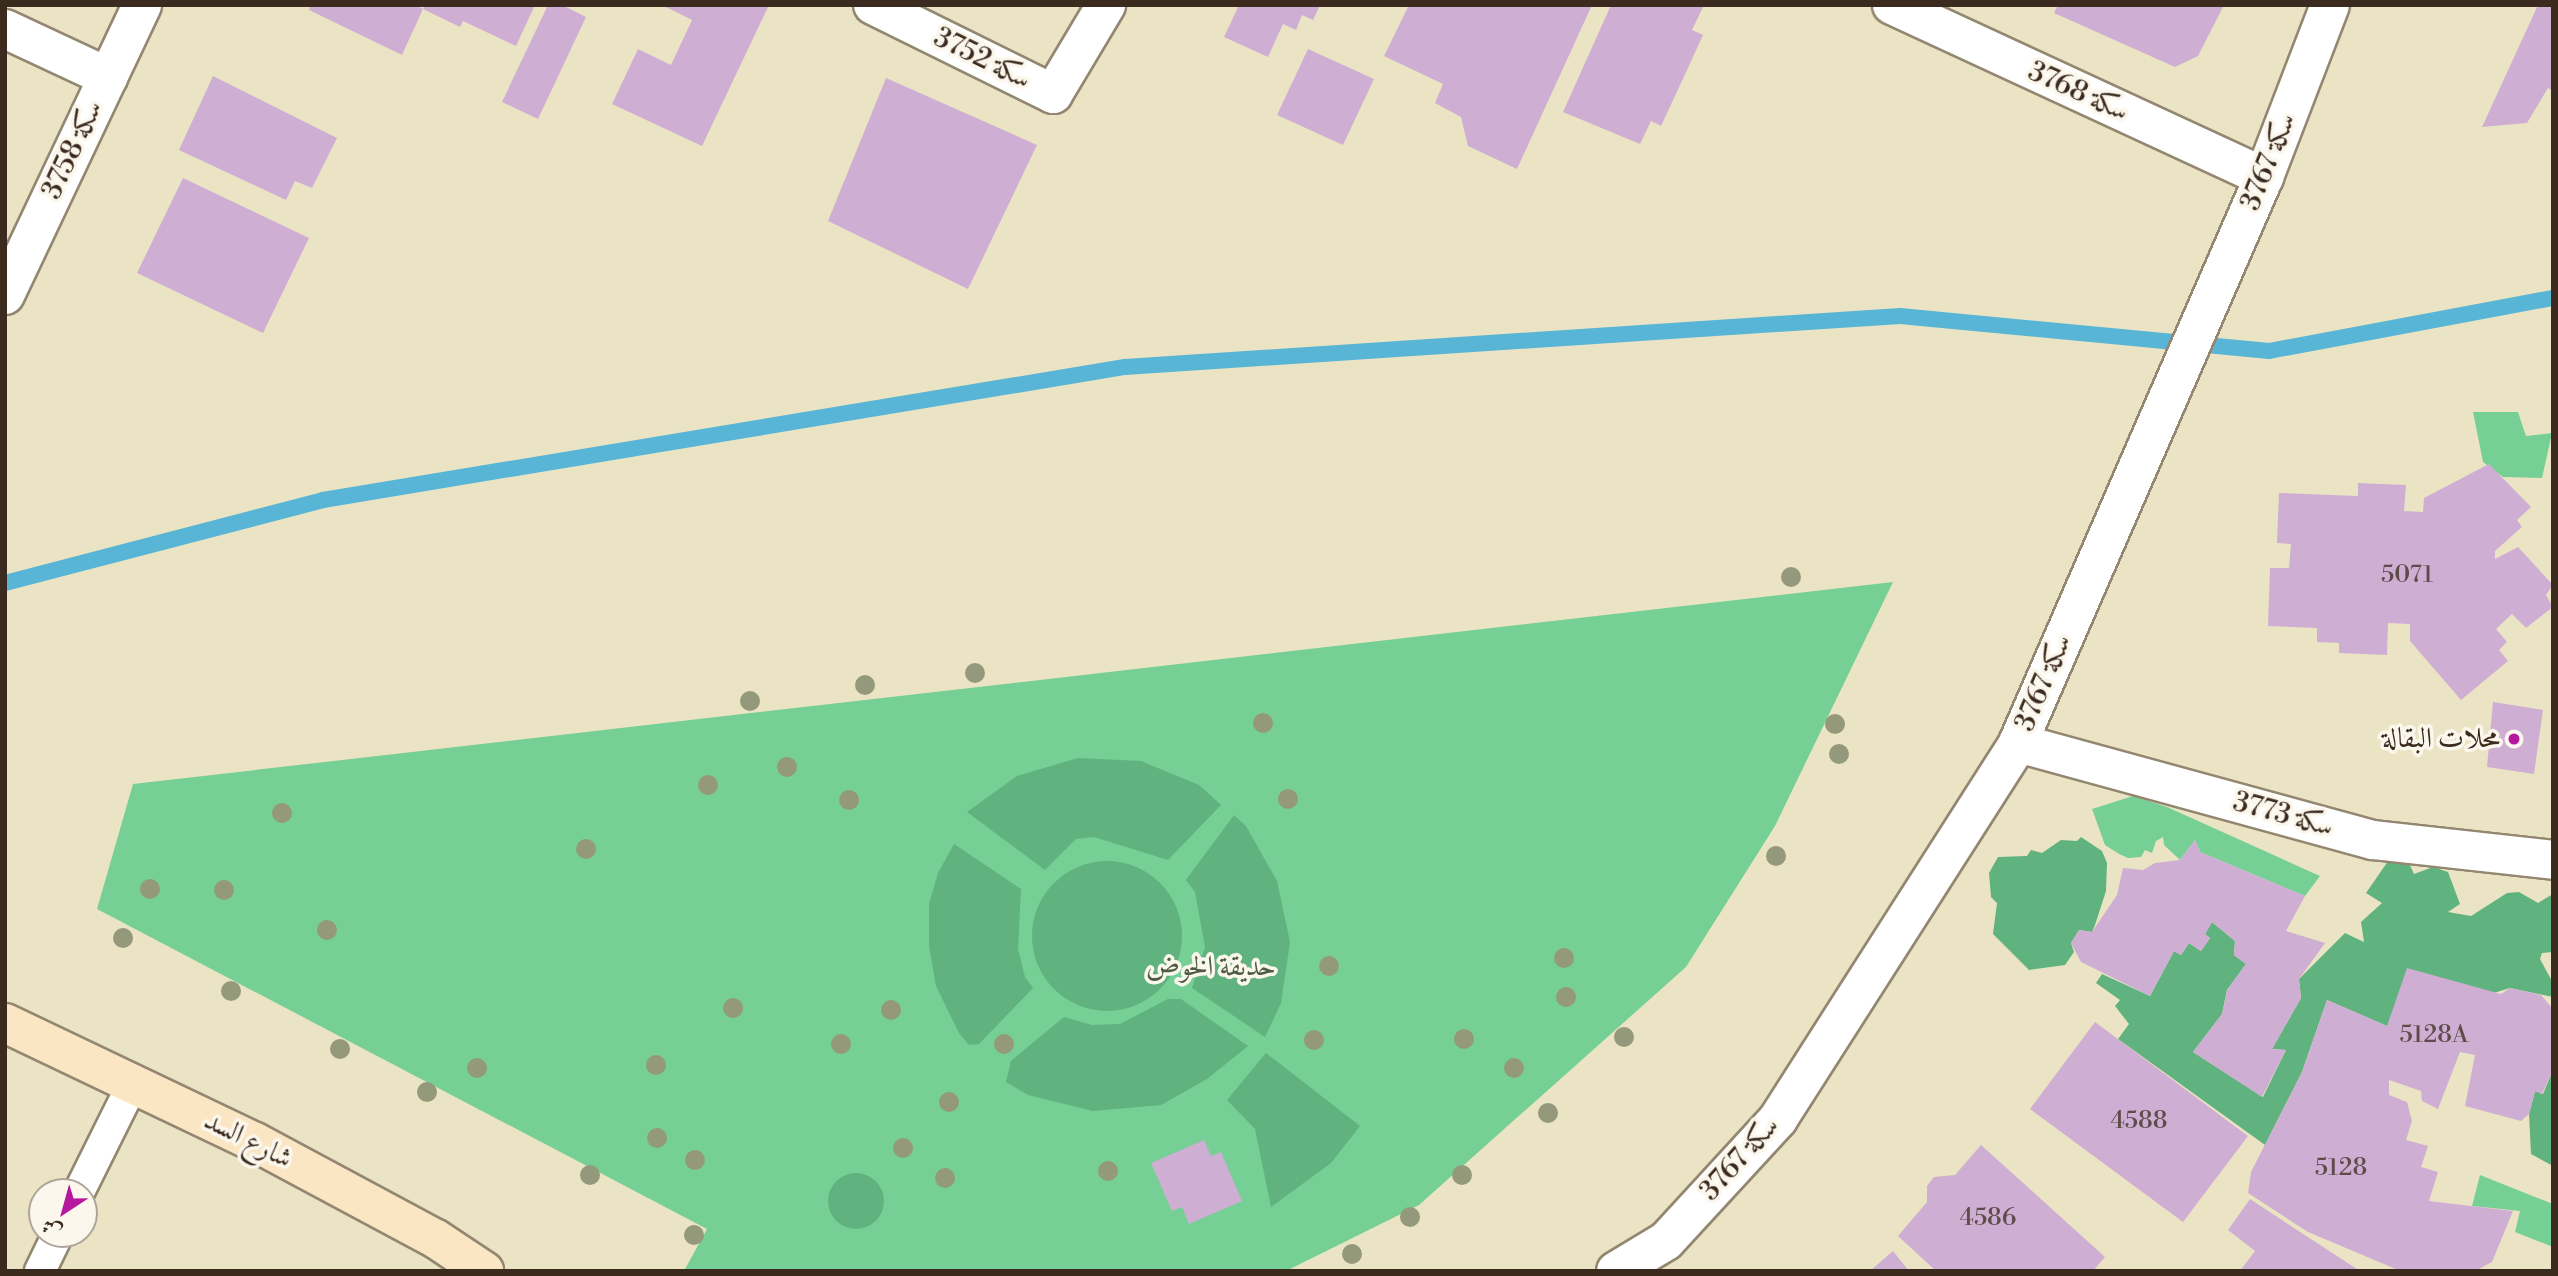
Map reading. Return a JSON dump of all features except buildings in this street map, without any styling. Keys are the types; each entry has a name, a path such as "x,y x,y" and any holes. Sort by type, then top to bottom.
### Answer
{"street":[{"name":"سكة 3758","path":"5,295 142,5"},
{"name":"سكة 3752","path":"873,5 1054,94 1106,5"},
{"name":"سكة 3768","path":"1892,5 2264,177"},
{"name":"سكة 3767","path":"1616,1271 1666,1241 1778,1119 2018,743 2264,177 2330,5"},
{"path":"5,29 108,77"},
{"name":"سكة 3773","path":"2018,743 2373,840 2553,860"},
{"name":"شارع السد","path":"5,1023 255,1142 436,1240 484,1271"}],"lane":[{"path":"86,1178 133,1083"},
{"path":"40,1271 51,1248"}],"green space":[{"path":"2473,412 2518,412 2526,436 2552,433 2542,478 2503,477 2483,462"},
{"name":"حديقة الخوض","path":"1893,582 1775,826 1686,967 1419,1205 1286,1271 684,1271 707,1229 97,909 133,784"},
{"path":"1078,758 1141,761 1199,785 1221,805 1168,860 1094,837 1076,839 1045,870 967,812 1017,776"},
{"path":"2133,796 2167,807 2320,876 2305,896 2200,852 2195,840 2180,860 2164,845 2163,837 2156,841 2152,853 2145,850 2141,857 2128,858 2105,845 2092,809"},
{"path":"1234,815 1246,826 1277,881 1290,942 1281,1003 1265,1037 1192,988 1205,947 1195,892 1186,880"},
{"path":"2081,837 2102,851 2107,863 2106,891 2095,925 2092,932 2079,930 2071,943 2074,952 2065,965 2029,970 1993,934 1997,903 1991,897 1989,873 1998,857 2027,856 2031,850 2042,853 2061,840 2077,841"},
{"path":"954,844 1021,889 1018,949 1025,977 1033,988 979,1044 969,1045 959,1033 936,986 929,946 929,904 938,873"},
{"path":"2393,854 2409,863 2414,874 2433,867 2448,872 2460,904 2448,912 2471,916 2507,893 2519,892 2538,903 2553,894 2553,952 2542,953 2540,959 2553,983 2553,997 2510,988 2387,1026 2327,1000 2302,1072 2265,1145 2118,1039 2129,1024 2115,1006 2120,1000 2096,983 2102,974 2150,996 2174,951 2181,955 2189,943 2201,951 2210,938 2205,934 2212,922 2235,941 2234,955 2246,964 2227,990 2222,1014 2193,1052 2263,1097 2286,1050 2272,1049 2301,998 2299,979 2345,933 2364,942 2361,922 2382,903 2366,893"},
{"path":"1107,861 1136,867 1160,883 1176,907 1182,936 1176,965 1160,989 1136,1005 1107,1011 1078,1005 1054,989 1038,965 1032,936 1038,907 1054,883 1078,867"},
{"path":"1168,999 1181,999 1248,1046 1207,1079 1161,1105 1093,1111 1028,1095 1006,1082 1011,1061 1064,1017 1092,1025 1120,1024"},
{"path":"1266,1053 1360,1126 1331,1163 1271,1207 1255,1129 1227,1100"},
{"path":"2553,1070 2553,1166 2531,1154 2529,1114 2535,1091 2543,1094"},
{"path":"851,1173 861,1173 876,1181 882,1190 882,1212 876,1221 861,1229 851,1229 833,1217 828,1206 828,1196 840,1178"},
{"path":"2480,1175 2553,1204 2553,1247 2515,1232 2520,1211 2472,1206"}],"waterway":[{"path":"5,583 323,500 1125,367 1900,316 2269,351 2553,298"}],"place":[{"name":"محلات البقالة","path":"2514,739"}]}
